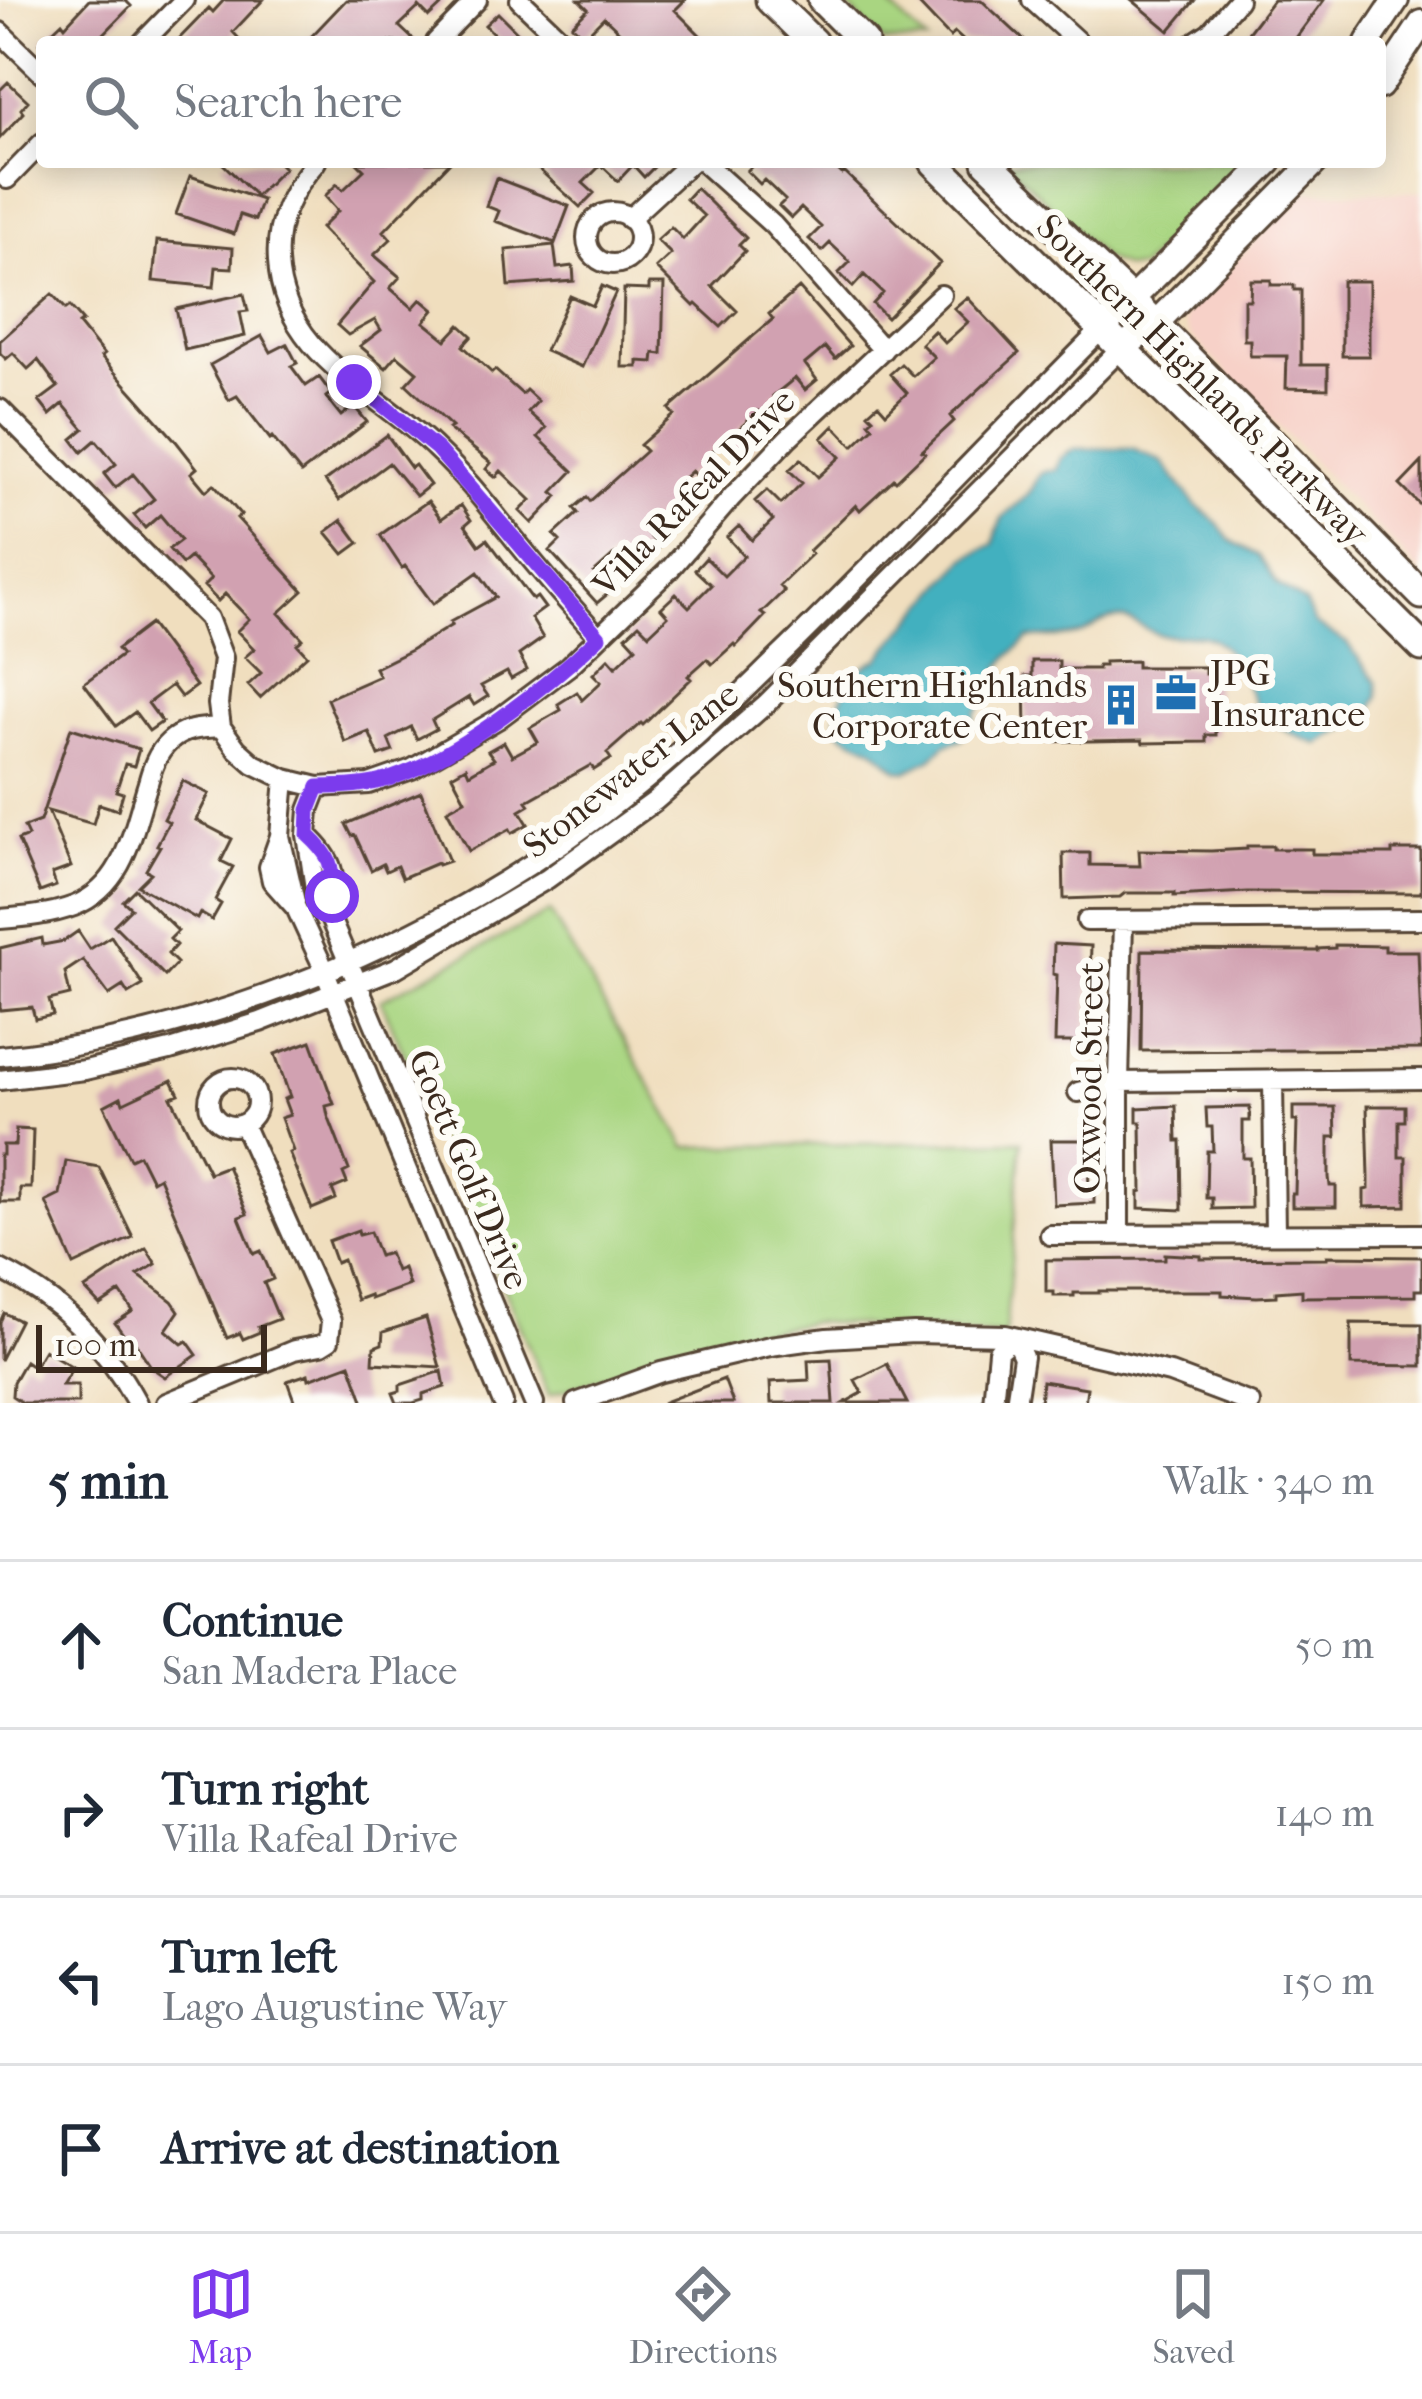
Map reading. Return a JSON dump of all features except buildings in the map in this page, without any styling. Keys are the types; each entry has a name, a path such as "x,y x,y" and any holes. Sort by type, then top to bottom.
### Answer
{"main road":[{"path":"770,0 807,36"},
{"path":"822,0 859,36"},
{"path":"1372,36 1396,0"},
{"path":"1386,77 1422,23"},
{"name":"Southern Highlands Parkway","path":"940,168 1422,647"},
{"name":"Southern Highlands Parkway","path":"993,168 1132,301 1422,595"},
{"path":"1112,338 1132,301 1263,168"},
{"path":"1112,338 1155,324 1309,168"}],"street":[{"path":"148,36 184,0"},
{"path":"442,36 477,0"},
{"path":"520,0 558,36"},
{"path":"1032,0 1071,36"},
{"path":"1204,36 1238,0"},
{"path":"0,32 36,67"},
{"path":"7,178 36,149"},
{"path":"311,168 293,191 280,220 278,267 285,301 307,341 437,449 599,637"},
{"path":"629,219 684,168"},
{"path":"710,168 773,225 883,350"},
{"name":"Villa Rafeal Drive","path":"221,727 254,764 285,779 318,787 391,778 440,754 498,719 569,666 670,569 788,438 941,295"},
{"name":"Stonewater Lane","path":"0,1055 62,1048 148,1029 325,971 474,898 555,847 637,787 707,726 1112,338"},
{"name":"Stonewater Lane","path":"0,1080 85,1070 170,1050 356,986 419,956 601,842 766,704 1112,338"},
{"path":"0,409 208,618 224,658 218,704 221,727 190,729 169,742 155,760 121,868 77,905 0,919"},
{"name":"Goett Golf Drive","path":"285,779 280,836 296,908 503,1403"},
{"name":"Goett Golf Drive","path":"318,787 309,810 314,882 534,1403"},
{"path":"1087,921 1422,919"},
{"name":"Oxwood Street","path":"1119,1234 1123,921"},
{"path":"1078,1092 1119,1082 1422,1079"},
{"path":"1273,1080 1275,1234"},
{"path":"166,1403 295,1350 321,1345 332,1330 243,1124"},
{"path":"1050,1234 1422,1234"},
{"path":"0,1269 50,1299 88,1333 117,1368 136,1403"},
{"path":"576,1403 661,1372 798,1341 914,1333 1014,1337 1170,1373 1250,1403"},
{"path":"993,1403 998,1352 1014,1337"},
{"path":"1014,1337 1024,1357 1016,1403"}],"shaded area":[{"path":"1305,192 1422,192 1422,574 1190,335 1185,324 1192,304"}],"green space":[{"path":"841,0 884,0 921,36 878,36"},
{"path":"1012,168 1237,168 1140,268 1125,268 1104,258"},
{"path":"550,912 686,1147 1022,1141 1005,1335 812,1322 710,1341 549,1395 381,1000"}],"water":[{"path":"1075,449 1133,449 1161,461 1230,540 1259,556 1277,584 1305,603 1315,624 1347,643 1377,683 1372,710 1319,744 1284,729 1261,712 1231,657 1217,642 1203,636 1161,635 1118,618 1076,635 1029,638 991,681 988,696 961,739 906,771 837,728 843,696 853,678 878,659 966,558 994,544 999,525 1040,474 1056,470 1061,458"}],"place":[{"name":"JPG Insurance","path":"1176,693"},
{"name":"Southern Highlands Corporate Center","path":"1121,705"}],"route":[{"path":"332,896 333,871 327,853 308,835 309,810 318,787 368,784 412,770 498,719 569,666 599,637 437,449 354,382"}]}
